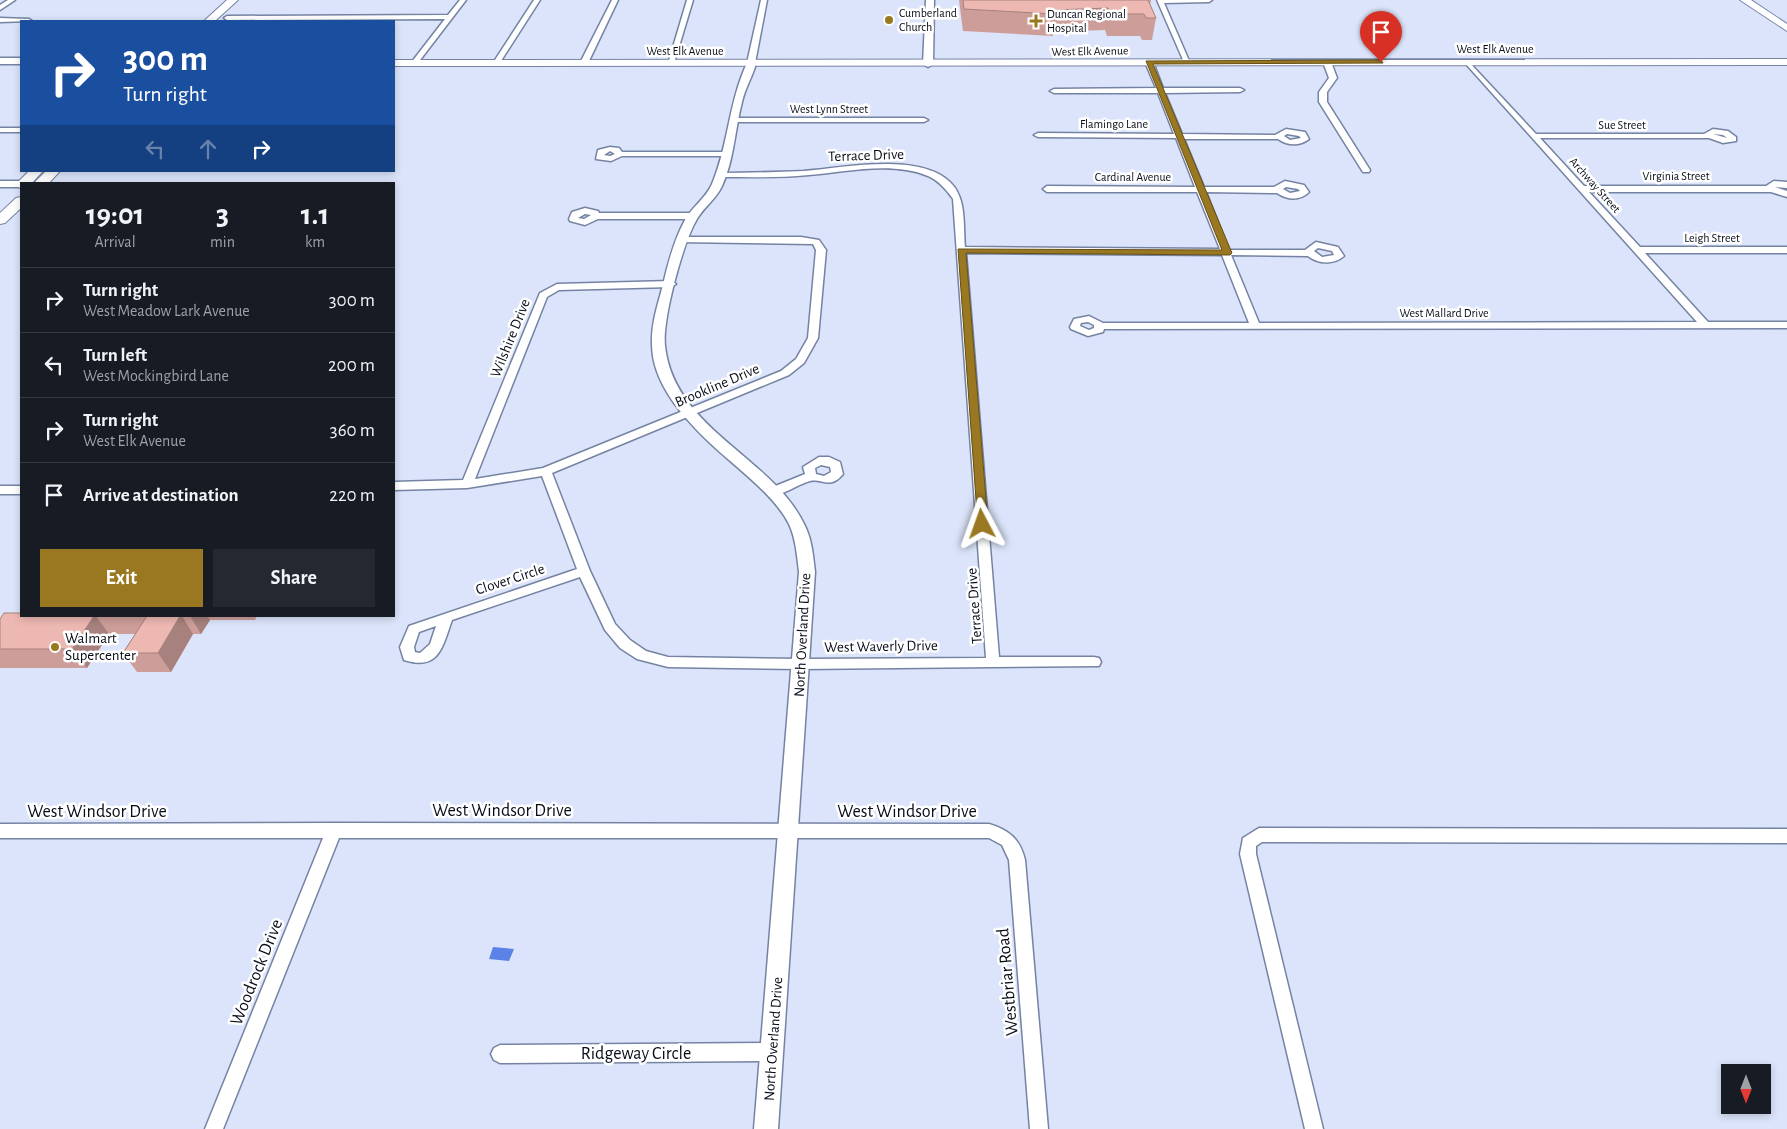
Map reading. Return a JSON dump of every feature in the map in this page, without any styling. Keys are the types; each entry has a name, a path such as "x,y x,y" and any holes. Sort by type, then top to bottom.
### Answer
{"main road":[{"path":"210,20 233,0"},
{"path":"225,19 246,0"},
{"path":"1745,0 1787,28"},
{"name":"West Elk Avenue","path":"395,63 1787,62"},
{"path":"24,182 36,172"},
{"path":"42,182 53,172"},
{"path":"0,204 20,186"},
{"path":"0,220 20,202"}],"street":[{"path":"0,8 12,0"},
{"path":"415,63 462,0"},
{"path":"497,63 536,0"},
{"path":"584,63 616,0"},
{"path":"670,63 690,0"},
{"path":"751,63 764,0"},
{"path":"928,64 930,0"},
{"path":"1188,62 1161,0 1209,0"},
{"path":"225,19 450,18"},
{"path":"0,20 20,21"},
{"path":"0,61 20,61"},
{"path":"1149,62 1255,325"},
{"path":"1327,62 1333,78 1323,90 1321,95 1323,102 1366,170"},
{"name":"Archway Street","path":"1467,62 1705,325"},
{"name":"North Overland Drive","path":"751,63 741,87 720,175 712,195 693,216 681,240 660,323 659,352 662,369 671,388 690,414 772,492 793,518 803,542 807,572 766,1129"},
{"path":"1054,91 1240,90"},
{"name":"West Lynn Street","path":"734,120 924,120"},
{"path":"0,130 20,130"},
{"name":"Flamingo Lane","path":"1038,135 1279,136"},
{"name":"Sue Street","path":"1535,136 1709,136"},
{"path":"620,154 726,154"},
{"name":"Terrace Drive","path":"720,175 809,173 886,167 922,172 935,177 954,191 957,199 993,661"},
{"path":"0,184 20,184"},
{"name":"Virginia Street","path":"1771,189 1770,186 1774,184 1787,186"},
{"name":"Virginia Street","path":"1582,188 1771,189 1787,194"},
{"name":"Cardinal Avenue","path":"1047,189 1278,190"},
{"path":"596,216 693,216"},
{"name":"Brookline Drive","path":"395,486 467,484 504,480 546,471 690,414 785,373 800,361 813,338 821,250 816,242 801,240 681,240"},
{"path":"961,250 1310,253"},
{"name":"Leigh Street","path":"1637,250 1787,250"},
{"name":"Wilshire Drive","path":"467,484 543,295 557,287 671,284"},
{"name":"West Mallard Drive","path":"1100,326 1787,325"},
{"name":"West Waverly Drive","path":"546,471 584,571 610,628 625,644 642,655 668,662 801,664 993,661 1094,662"},
{"path":"772,492 811,476"},
{"path":"0,490 20,490"},
{"name":"Clover Circle","path":"446,617 584,571"},
{"name":"Woodrock Drive","path":"214,1129 334,830"},
{"name":"West Windsor Drive","path":"0,831 989,831 1004,837"},
{"path":"1314,1129 1248,854 1248,843 1259,835 1787,836"},
{"name":"Westbriar Road","path":"1004,837 1012,844 1017,860 1039,1129"},
{"name":"Ridgeway Circle","path":"500,1054 772,1052"}],"water":[{"path":"493,947 514,949 509,961 489,959"}],"building":[{"path":"963,0 1148,0 1156,18 1146,18 1144,14 1109,14 1108,8 1054,10 1055,14 964,9"},
{"path":"4,613 20,613 20,617 93,617 72,649 0,649 0,619"},
{"path":"146,617 179,617 158,653 123,653"}],"place":[{"name":"Cumberland Church","path":"889,20"},
{"name":"Duncan Regional Hospital","path":"1036,21"},
{"name":"Walmart Supercenter","path":"55,647"}],"route":[{"path":"982,524 961,250 1227,253 1149,62 1381,62"}]}
